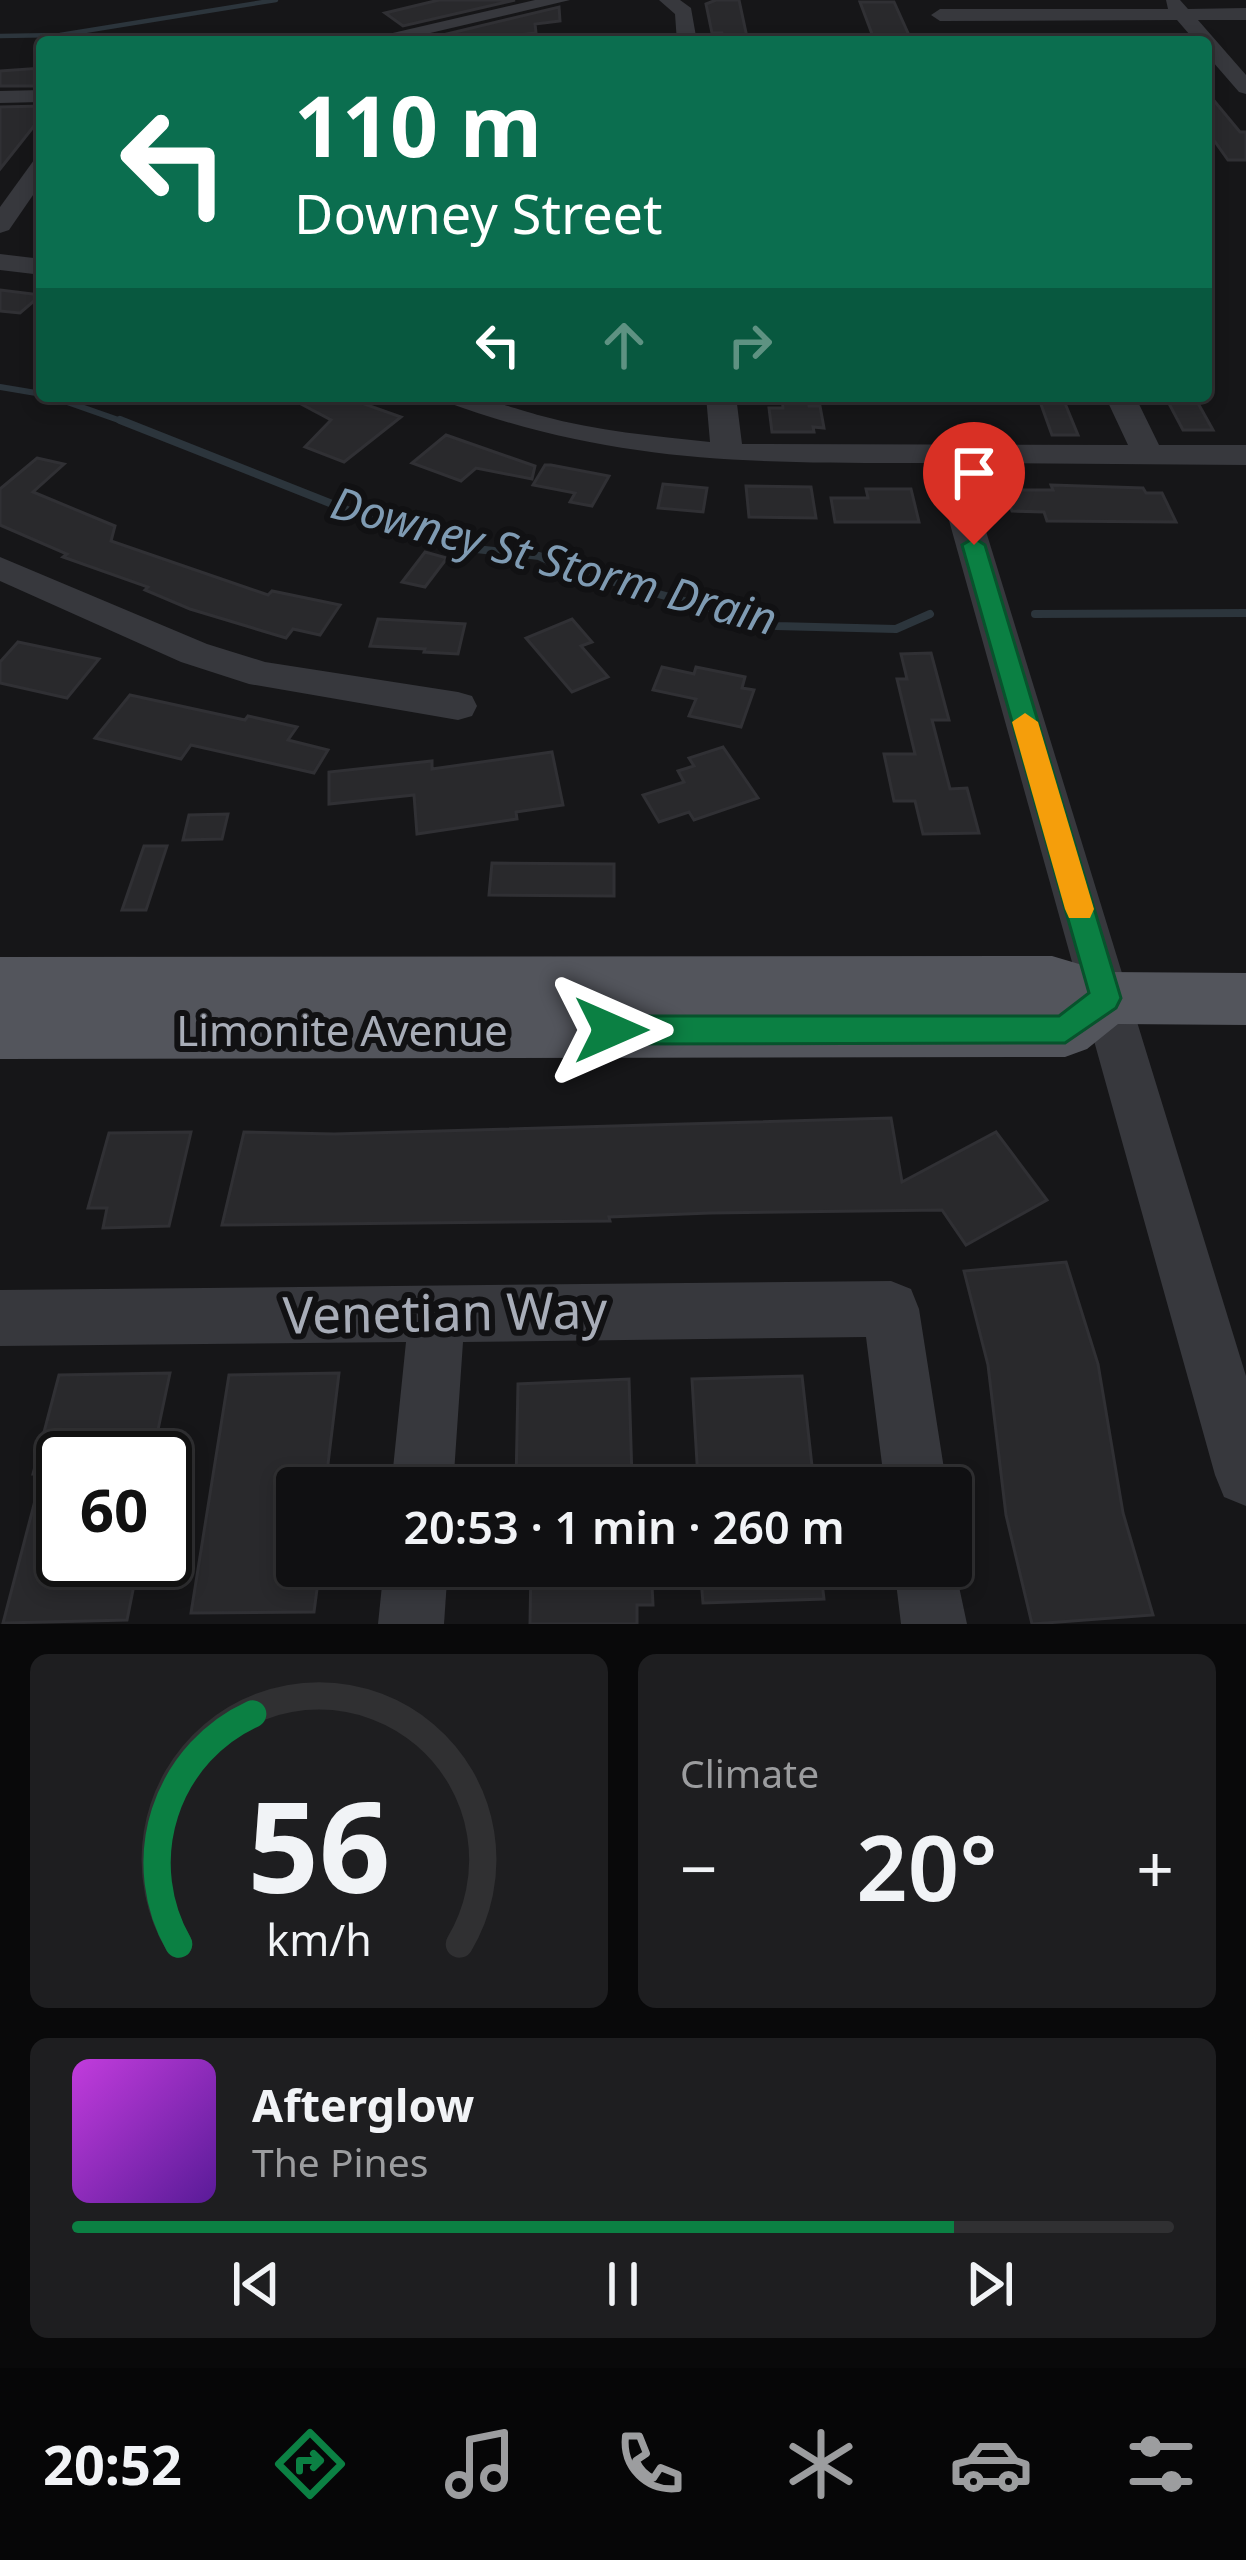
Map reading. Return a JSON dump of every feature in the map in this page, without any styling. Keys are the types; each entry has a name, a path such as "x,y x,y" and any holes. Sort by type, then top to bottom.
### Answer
{"main road":[{"name":"Limonite Avenue","path":"0,983 986,981 1052,982 1106,998 1246,999"},
{"name":"Limonite Avenue","path":"0,1032 1065,1030 1106,998"}],"street":[{"path":"392,36 561,0"},
{"path":"668,0 684,12 686,36"},
{"path":"1176,7 1201,36"},
{"path":"950,36 937,8 1176,7 1246,14"},
{"path":"1212,49 1246,88"},
{"path":"0,97 36,96"},
{"path":"0,225 36,174"},
{"path":"0,262 36,266"},
{"path":"474,402 536,424 631,443 727,453 1246,455"},
{"path":"722,402 727,453"},
{"path":"1123,402 1148,455"},
{"path":"947,454 1246,1475"},
{"path":"0,568 194,653 262,675 458,706"},
{"name":"Venetian Way","path":"1,1321 891,1309 913,1467"},
{"path":"424,1467 437,1313"},
{"path":"411,1624 414,1587"},
{"path":"929,1587 934,1624"}],"building":[{"path":"439,0 515,0 403,26 385,13"},
{"path":"739,0 747,36 712,33 706,4"},
{"path":"860,2 894,2 909,36 873,36"},
{"path":"559,7 560,21 535,24 536,33 439,36"},
{"path":"36,68 36,86 0,86 0,71"},
{"path":"1212,98 1240,132 1246,132 1246,160 1228,160 1212,137"},
{"path":"36,106 36,124 0,169 0,107"},
{"path":"0,290 36,294 20,313 0,311"},
{"path":"297,402 359,402 401,417 344,462 305,447 331,420"},
{"path":"782,402 820,406 824,428 772,432 769,408 783,408"},
{"path":"1040,402 1064,402 1078,435 1052,435"},
{"path":"1168,402 1197,402 1213,430 1183,430"},
{"path":"446,435 535,466 532,479 476,468 461,481 412,463"},
{"path":"37,458 64,464 33,492 115,526 111,541 268,595 272,591 340,605 320,635 293,629 286,638 190,609 145,590 148,587 63,557 67,554 0,525 0,489"},
{"path":"545,465 609,476 592,506 570,502 575,493 533,485"},
{"path":"663,484 707,488 703,512 658,508"},
{"path":"1051,485 1143,488 1146,493 1162,493 1176,522 1047,521 1044,512 1012,511 1005,490 1053,490"},
{"path":"746,486 811,487 816,518 749,517"},
{"path":"866,489 911,489 919,522 835,522 831,498 868,498"},
{"path":"425,552 447,558 425,587 402,582"},
{"path":"378,619 465,624 458,654 370,646"},
{"path":"572,619 592,642 581,646 608,677 572,692 526,638"},
{"path":"18,642 99,659 67,698 0,683 0,662"},
{"path":"931,653 949,720 932,720 950,789 967,788 979,833 923,834 915,801 894,801 884,754 915,754 897,679 907,679 901,654"},
{"path":"662,667 694,674 696,667 745,677 742,688 754,690 741,727 689,716 696,699 653,690"},
{"path":"130,695 297,727 288,740 328,750 314,773 191,745 181,759 95,738"},
{"path":"723,747 758,798 694,820 689,812 659,822 643,795 684,782 678,771 694,766 689,758"},
{"path":"552,752 563,805 516,812 517,819 417,834 414,795 329,804 329,772 432,761 432,769"},
{"path":"228,814 222,839 183,840 189,815"},
{"path":"144,846 167,846 146,910 122,910"},
{"path":"492,863 614,864 614,896 489,895"},
{"path":"891,1118 902,1182 996,1132 1047,1200 966,1245 942,1210 710,1213 609,1217 610,1221 222,1225 244,1132 334,1134"},
{"path":"191,1132 169,1226 103,1228 107,1208 88,1208 109,1133"},
{"path":"1066,1262 1098,1364 1123,1513 1153,1615 1032,1624 1006,1515 988,1365 964,1271"},
{"path":"170,1373 158,1431 44,1431 59,1375"},
{"path":"339,1373 328,1467 276,1467 276,1587 317,1587 314,1612 191,1613 229,1375"},
{"path":"802,1376 812,1467 697,1467 692,1379"},
{"path":"629,1379 632,1467 516,1467 518,1384"},
{"path":"36,1497 36,1587 134,1587 127,1620 3,1623"},
{"path":"531,1587 652,1587 653,1605 637,1605 637,1624 530,1624"},
{"path":"702,1587 823,1587 824,1599 703,1603"}],"waterway":[{"path":"0,36 60,35 276,0"},
{"name":"Downey St Storm Drain","path":"0,387 36,393"},
{"name":"Downey St Storm Drain","path":"67,402 127,423"},
{"name":"Downey St Storm Drain","path":"120,420 398,530 476,549 539,556 570,570 776,626 896,629 930,614"},
{"name":"Downey St Storm Drain","path":"1035,614 1246,613"}],"slow traffic":[{"path":"1025,722 1080,909"}],"route":[{"path":"611,1030 1065,1030 1106,998 974,545"}]}
